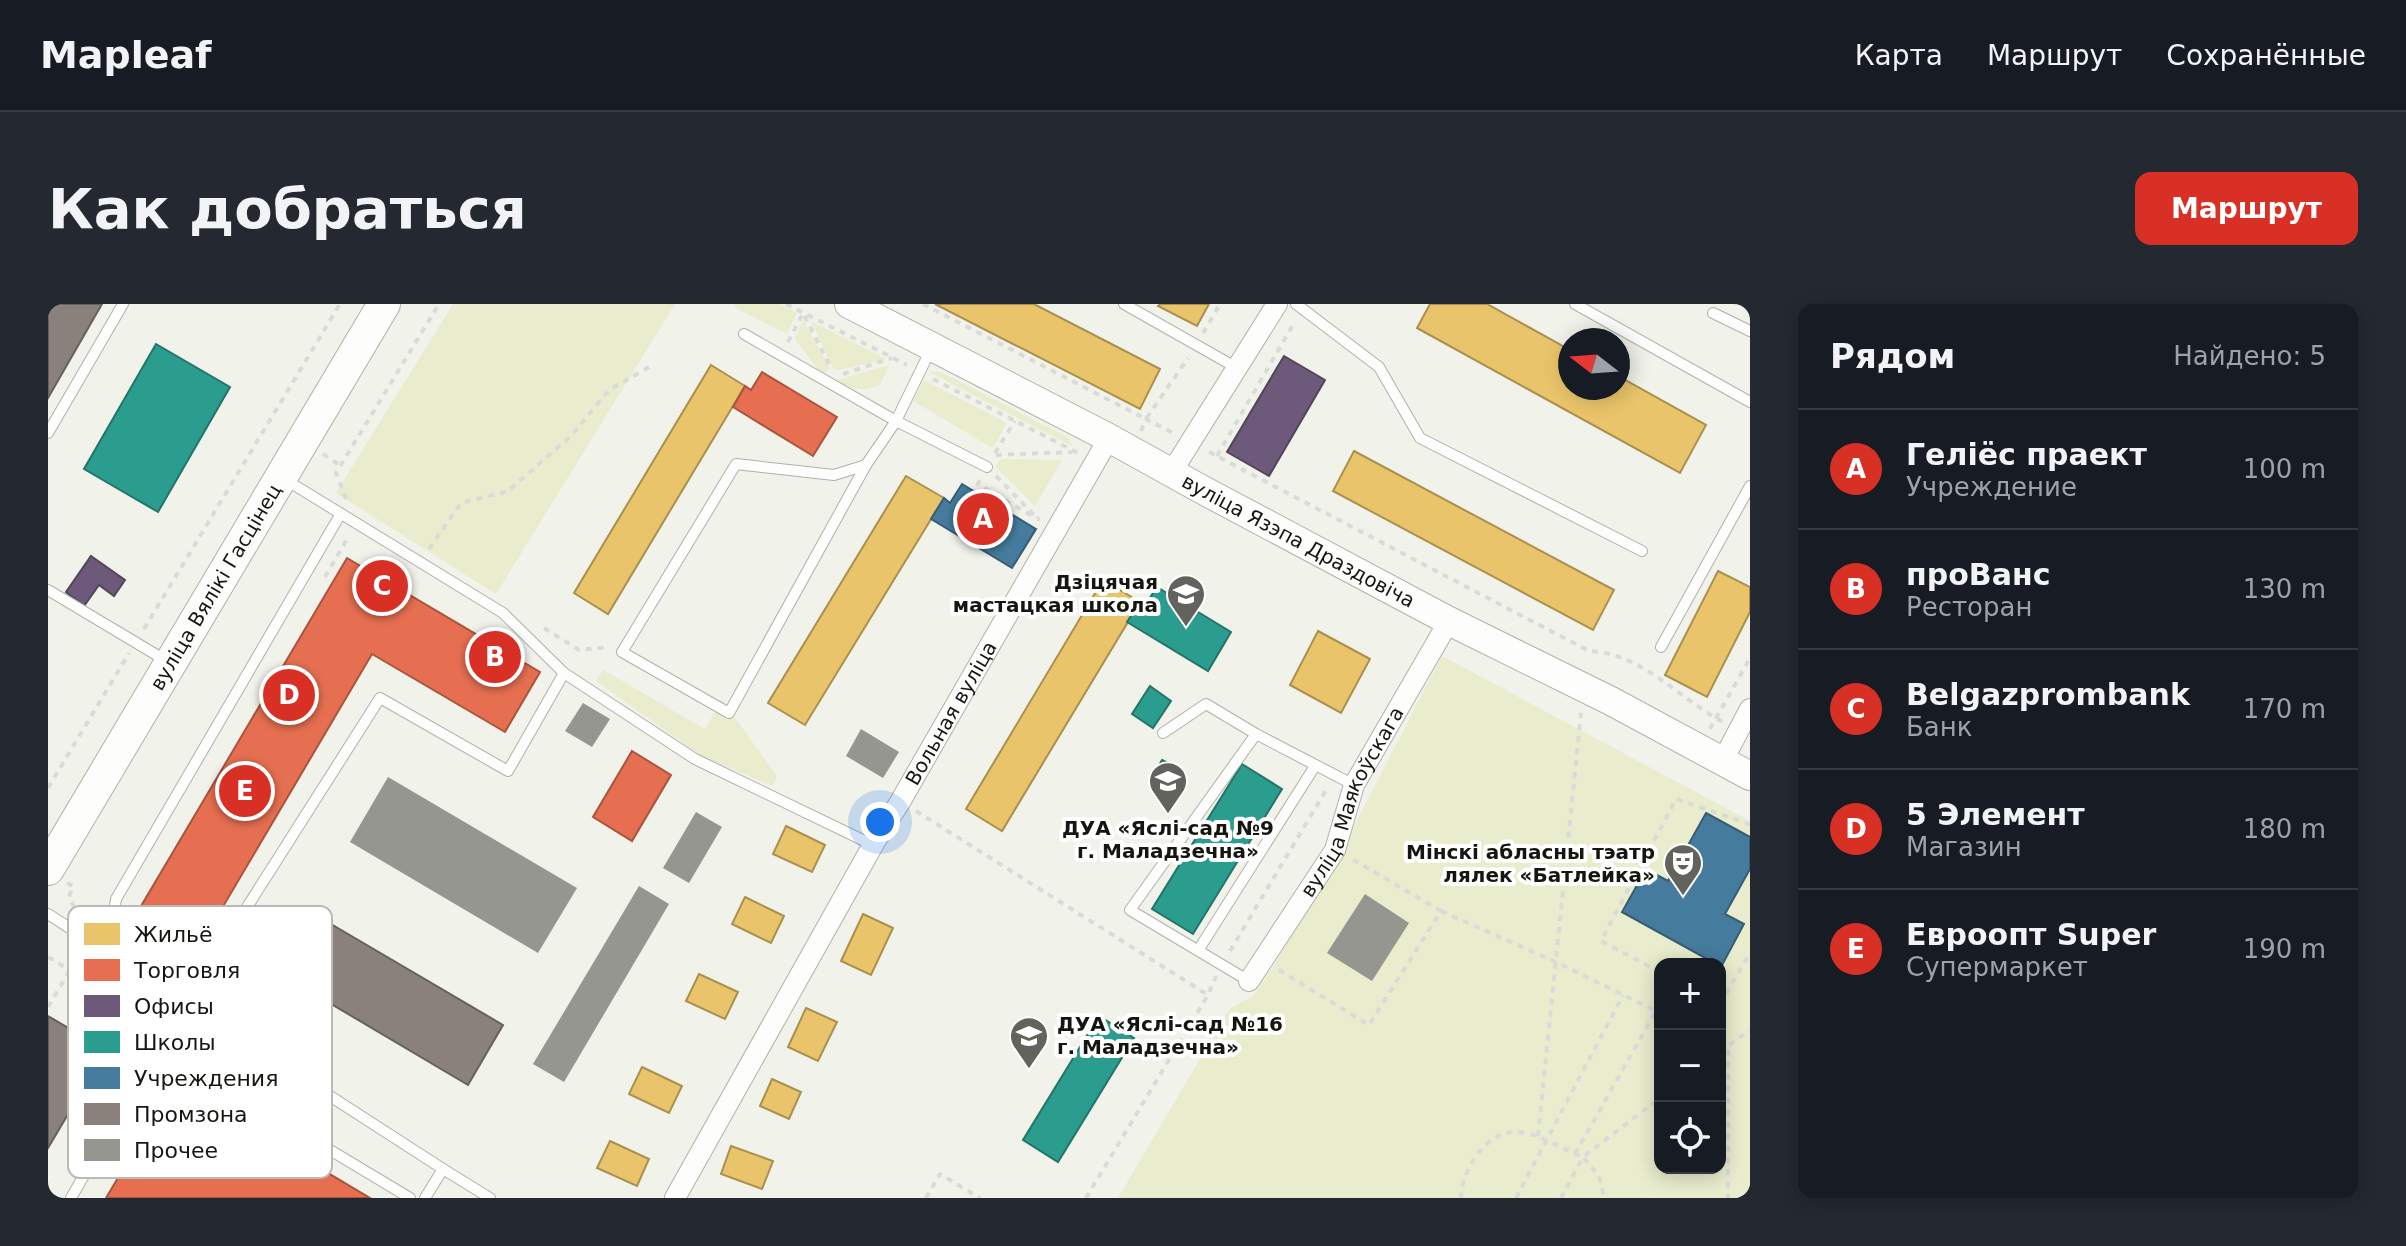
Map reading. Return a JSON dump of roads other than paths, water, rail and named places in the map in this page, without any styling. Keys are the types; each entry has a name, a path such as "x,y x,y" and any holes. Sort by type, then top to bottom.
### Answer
{"main road":[{"name":"вуліца Вялікі Гасцінец","path":"54,874 170,663 384,304"}],"street":[{"name":"вуліца Язэпа Драздовіча","path":"849,304 1750,776"},
{"path":"1171,473 1277,304"},
{"name":"Вольная вуліца","path":"675,1198 873,845 1109,438"},
{"name":"вуліца Маякоўскага","path":"1249,981 1335,850 1354,785 1449,621"},
{"path":"1722,762 1750,709"}],"lane":[{"path":"48,433 123,304"},
{"path":"1124,304 1237,368"},
{"path":"1575,304 1750,402"},
{"path":"1298,306 1379,367 1420,438 1642,551"},
{"path":"1713,313 1750,331"},
{"path":"744,334 831,378 896,421 987,467"},
{"path":"866,465 834,475 736,464 622,652 729,713 866,465 896,421 932,348"},
{"path":"281,477 503,613 564,673 695,759 873,845"},
{"path":"1661,647 1750,486"},
{"path":"115,906 116,899 340,515"},
{"path":"48,590 170,663"},
{"path":"248,906 380,698 508,771 564,673"},
{"path":"1163,733 1206,704 1354,785"},
{"path":"1249,981 1130,910 1256,734"},
{"path":"1199,949 1315,766"},
{"path":"48,914 68,927"},
{"path":"332,1098 490,1198"},
{"path":"332,1151 410,1198"},
{"path":"425,1198 443,1169"},
{"path":"71,1198 83,1178"}],"place":[{"name":"Геліёс праект","path":"983,519"},
{"name":"Belgazprombank","path":"382,586"},
{"name":"Дзіцячая мастацкая школа","path":"1186,628"},
{"name":"проВанс","path":"495,657"},
{"name":"5 Элемент","path":"289,695"},
{"name":"Евроопт Super","path":"245,791"},
{"name":"ДУА «Яслі-сад №9 г. Маладзечна»","path":"1168,815"},
{"name":"Мінскі абласны тэатр лялек «Батлейка»","path":"1683,897"},
{"name":"ДУА «Яслі-сад №16 г. Маладзечна»","path":"1029,1070"}]}
